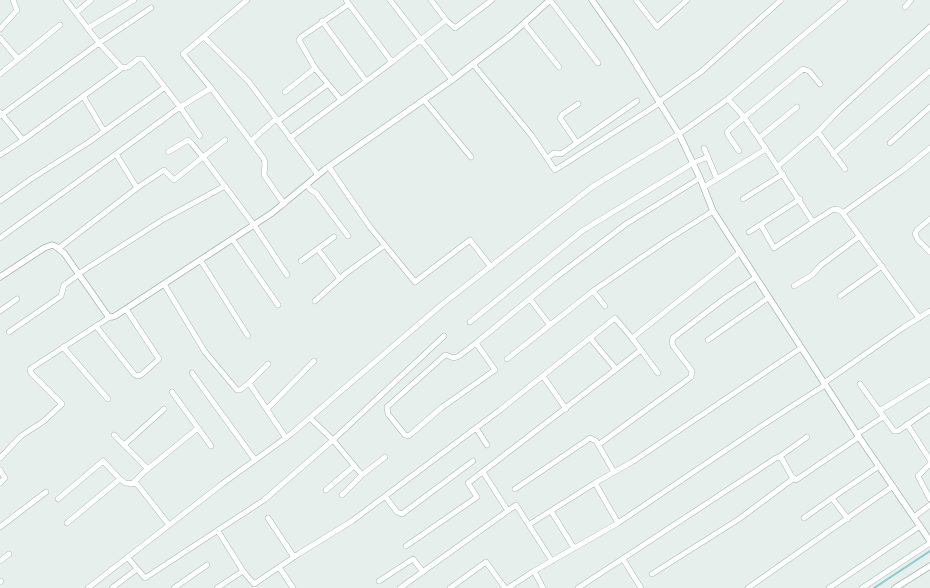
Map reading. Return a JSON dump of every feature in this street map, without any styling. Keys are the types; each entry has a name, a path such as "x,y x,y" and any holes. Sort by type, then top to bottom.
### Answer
{"street":[{"path":"0,29 18,10 12,0"},
{"path":"66,0 99,43 122,68"},
{"path":"77,12 92,0"},
{"path":"88,28 134,0"},
{"path":"247,0 183,54 211,88 265,162 263,172 265,177 284,204"},
{"path":"390,0 452,80"},
{"path":"431,0 446,20 456,28 492,0"},
{"path":"480,0 484,6"},
{"path":"0,458 21,436 44,421 61,405 61,402 30,370 110,317 115,316 201,261 284,204 318,175 473,64 550,0 598,63"},
{"path":"592,0 625,47 679,134 713,211 858,436 930,542 862,588"},
{"path":"636,0 657,28 685,1"},
{"path":"473,64 532,136 555,170 660,102 702,71 781,0"},
{"path":"88,588 286,438 440,306 592,187 679,134 728,99 845,0"},
{"path":"905,7 911,0"},
{"path":"341,100 315,68 299,40 347,2 392,62"},
{"path":"23,140 1,114 151,8"},
{"path":"290,138 446,20"},
{"path":"322,21 366,81"},
{"path":"524,23 559,67"},
{"path":"0,74 60,26"},
{"path":"778,166 818,132 839,110 930,28"},
{"path":"204,37 249,82 318,175"},
{"path":"0,38 18,59"},
{"path":"0,155 122,68 128,67 138,59 143,59 200,136"},
{"path":"285,92 315,68"},
{"path":"739,151 727,133 730,129 803,69 809,71 820,84"},
{"path":"834,154 930,71"},
{"path":"250,141 328,84"},
{"path":"0,201 164,88"},
{"path":"0,238 180,108 211,88"},
{"path":"83,96 104,131"},
{"path":"728,99 759,138 784,174 813,222"},
{"path":"424,100 471,157"},
{"path":"547,158 554,153 561,154 637,101"},
{"path":"577,143 560,118 578,104"},
{"path":"759,138 798,107"},
{"path":"890,143 930,107"},
{"path":"818,132 845,169"},
{"path":"168,152 188,140 192,144 226,186 287,276"},
{"path":"59,248 164,170 174,180 225,140"},
{"path":"704,148 717,179"},
{"path":"843,213 930,148"},
{"path":"704,187 766,149"},
{"path":"116,154 138,188"},
{"path":"470,322 582,231 693,163 708,158"},
{"path":"329,167 370,227 415,282 470,240 491,267"},
{"path":"744,199 784,174"},
{"path":"476,343 495,370 441,408 409,436 405,435 386,411 387,407 444,356 454,358 459,356 626,224 700,178"},
{"path":"307,185 316,193 348,236"},
{"path":"9,332 61,296 64,285 78,274 164,219 226,186"},
{"path":"749,232 800,200"},
{"path":"760,224 775,248 832,210 837,209 843,213 919,318"},
{"path":"507,359 593,291 713,211"},
{"path":"930,219 915,234 918,240 930,252"},
{"path":"794,286 812,276 821,265 860,236"},
{"path":"301,262 334,237"},
{"path":"232,240 278,305"},
{"path":"0,277 44,248 52,245 64,253 110,317"},
{"path":"315,301 340,279 385,245"},
{"path":"318,249 340,279"},
{"path":"632,338 740,253"},
{"path":"201,261 248,336"},
{"path":"840,296 882,266"},
{"path":"598,445 691,377 690,368 673,346 673,338 755,278"},
{"path":"164,284 206,352 235,388 240,390 268,364"},
{"path":"593,291 605,306"},
{"path":"0,311 17,298"},
{"path":"708,340 768,298"},
{"path":"530,299 549,324"},
{"path":"96,326 134,374 137,376 141,375 159,359 126,309"},
{"path":"450,588 486,562 507,588 618,524 930,311"},
{"path":"218,532 243,571 257,586 279,567 352,521 476,428 616,318 658,373"},
{"path":"128,558 145,578 218,532 264,500 333,440 444,336"},
{"path":"590,338 616,369"},
{"path":"63,347 108,399"},
{"path":"530,524 632,462 801,348"},
{"path":"406,546 477,497 468,483 641,350"},
{"path":"267,410 314,362"},
{"path":"192,373 255,460"},
{"path":"543,376 566,409"},
{"path":"879,411 930,380"},
{"path":"249,383 286,438"},
{"path":"860,384 894,431 930,410"},
{"path":"172,392 211,446"},
{"path":"124,445 164,408"},
{"path":"652,574 738,519 794,478 799,479 805,475 883,417"},
{"path":"310,418 333,440 362,475"},
{"path":"907,424 930,460"},
{"path":"133,483 198,428"},
{"path":"476,428 487,445"},
{"path":"114,435 148,469"},
{"path":"578,588 779,457 807,436"},
{"path":"515,489 588,438 594,439 614,472"},
{"path":"342,495 362,475 385,457"},
{"path":"779,457 784,461 794,478"},
{"path":"58,499 102,461 125,483 136,484 153,502 169,525"},
{"path":"385,496 397,512 402,514 473,461"},
{"path":"930,464 918,476 930,499"},
{"path":"326,490 354,466"},
{"path":"804,518 879,466"},
{"path":"0,470 5,478 0,483"},
{"path":"483,472 508,511"},
{"path":"67,523 120,479"},
{"path":"595,484 618,524"},
{"path":"748,588 893,486"},
{"path":"0,527 46,492"},
{"path":"832,498 848,519"},
{"path":"400,588 516,505 530,524 552,561"},
{"path":"914,517 930,506"},
{"path":"551,510 574,548"},
{"path":"268,518 294,557"},
{"path":"829,588 920,526"},
{"path":"0,561 8,554"},
{"path":"623,559 641,588"},
{"path":"380,581 412,560 417,562 423,572"},
{"path":"174,588 207,565"},
{"path":"895,588 930,566"},
{"path":"279,567 293,588"},
{"path":"112,588 137,568"},
{"path":"217,588 243,571"},
{"path":"534,571 543,588"}],"waterway":[{"path":"874,588 930,551"}]}
